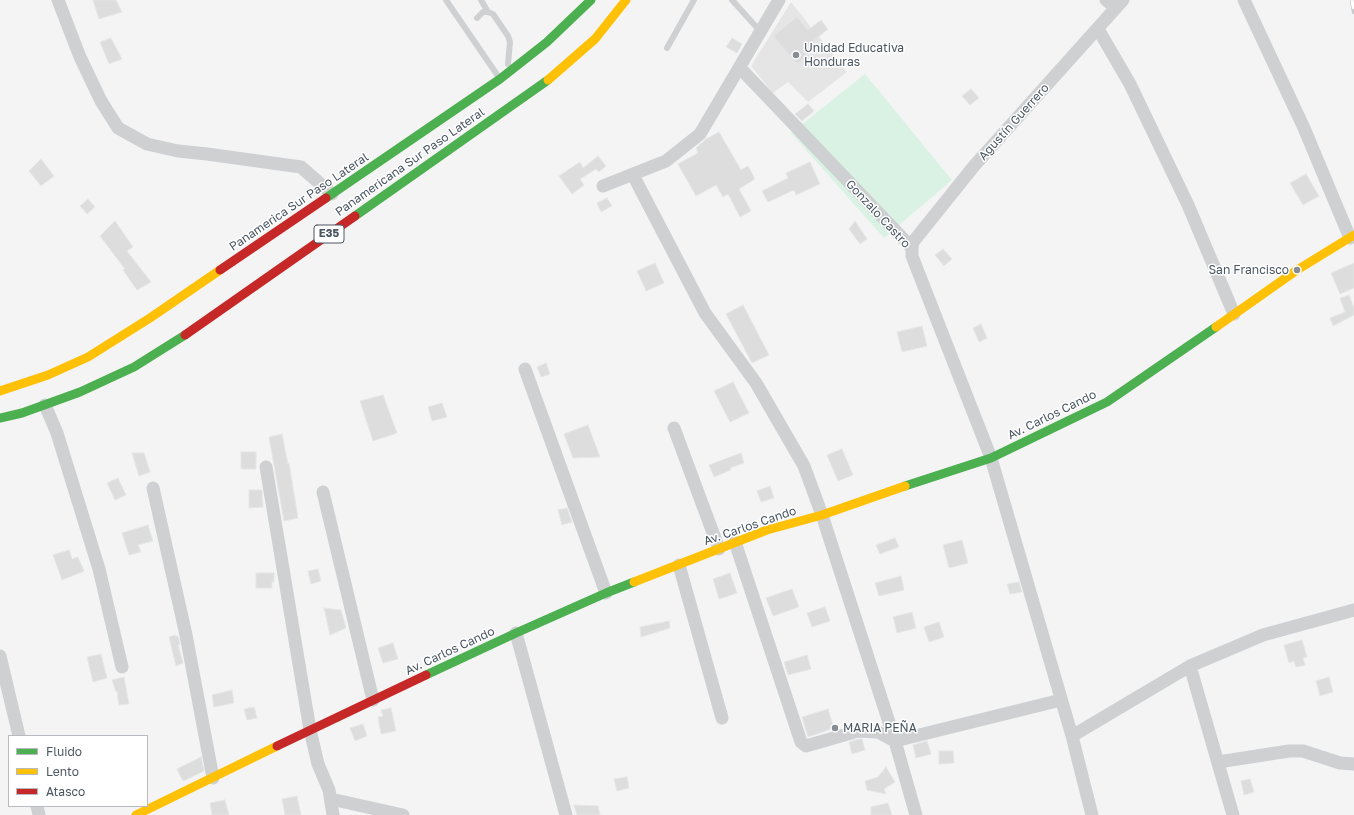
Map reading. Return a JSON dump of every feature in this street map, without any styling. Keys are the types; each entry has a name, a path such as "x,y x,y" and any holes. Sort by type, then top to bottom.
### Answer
{"main road":[{"name":"Panamerica Sur Paso Lateral","path":"0,391 48,375 88,357 150,318 502,77 583,10 591,0"},
{"name":"Panamericana Sur Paso Lateral","path":"0,418 22,413 80,392 134,367 183,336 555,75 595,39 626,0"},
{"name":"Av. Carlos Cando","path":"136,815 372,700 606,593 768,530 822,515 921,480 991,458 1107,402 1297,270 1352,236"}],"street":[{"path":"58,0 80,57 101,101 118,128 147,144 178,151 301,167 332,194"},
{"path":"603,186 666,161 700,134 779,0"},
{"path":"1244,0 1304,128 1352,236"},
{"name":"Agustín Guerrero","path":"912,248 913,242 974,166 1098,28 1115,3"},
{"path":"1098,28 1130,84 1188,205 1234,314"},
{"name":"Gonzalo Castro","path":"740,68 912,248 912,256 991,458 1072,736 1092,815"},
{"path":"633,175 705,313 756,383 804,466 822,515 895,741 916,815"},
{"path":"525,369 606,593"},
{"path":"45,405 57,433 99,569 122,667"},
{"path":"674,428 719,549"},
{"path":"266,467 310,730 318,764 329,790 333,815"},
{"path":"153,488 186,635 213,778"},
{"path":"323,492 372,700"},
{"path":"735,542 802,742 806,746 858,731 878,732 895,741 1061,700"},
{"path":"679,565 722,718"},
{"path":"1072,736 1190,666 1263,635 1354,610"},
{"path":"516,633 566,815"},
{"path":"0,656 19,735"},
{"path":"1190,666 1233,815"},
{"path":"1218,762 1289,751 1303,751 1340,763 1354,764"},
{"path":"331,799 403,815"}],"lane":[{"path":"446,0 502,77 509,62 510,42 508,36 492,14 488,12 481,0"},
{"path":"667,48 694,0"},
{"path":"732,0 760,31"},
{"path":"477,18 483,12 488,12"}],"shaded area":[{"name":"Unidad Educativa Honduras","path":"791,2 847,72 808,102 788,82 773,93 751,66"}],"green space":[{"path":"865,74 952,180 884,238 791,133"}],"building":[{"path":"93,0 116,0 122,12 99,19"},
{"path":"797,17 808,30 821,20 828,29 802,50 807,56 797,64 773,36"},
{"path":"111,38 122,59 109,64 100,42"},
{"path":"732,38 742,44 737,53 726,47"},
{"path":"971,89 979,98 970,105 962,96"},
{"path":"808,104 814,111 802,121 795,114"},
{"path":"719,132 741,170 748,166 755,179 739,189 751,211 740,217 728,194 723,197 716,185 696,196 678,164 698,153 696,148 706,139"},
{"path":"598,156 606,166 599,172 596,169 580,179 584,185 572,194 559,176 580,162 583,168"},
{"path":"41,159 54,176 41,186 29,171"},
{"path":"810,162 820,184 796,195 794,190 768,202 762,191 788,178 786,173"},
{"path":"1306,174 1319,196 1303,205 1290,183"},
{"path":"607,198 612,206 601,212 597,203"},
{"path":"88,199 95,207 87,214 80,206"},
{"path":"115,221 133,247 127,251 151,282 137,290 123,270 125,269 100,236"},
{"path":"855,221 867,239 860,244 849,229"},
{"path":"943,249 952,259 944,266 935,255"},
{"path":"655,263 664,283 646,291 637,271"},
{"path":"1354,263 1354,288 1340,294 1331,273"},
{"path":"1349,295 1354,308 1354,315 1333,326 1330,318 1345,312 1340,298"},
{"path":"743,305 769,355 752,363 726,314"},
{"path":"981,324 987,338 979,342 973,328"},
{"path":"922,326 927,346 902,352 897,332"},
{"path":"546,363 550,374 541,377 537,367"},
{"path":"733,382 749,413 730,422 714,391"},
{"path":"383,395 397,433 373,441 360,401"},
{"path":"442,403 447,417 432,421 428,407"},
{"path":"588,425 600,457 573,458 564,434"},
{"path":"282,434 288,464 289,463 298,518 284,521 269,437"},
{"path":"842,449 853,475 838,481 827,455"},
{"path":"241,452 256,452 256,469 241,469"},
{"path":"132,453 144,453 150,472 139,476"},
{"path":"741,453 744,463 730,468 731,470 714,477 709,465"},
{"path":"118,478 126,495 115,500 107,483"},
{"path":"770,486 774,498 761,502 757,491"},
{"path":"249,490 262,490 263,507 249,508"},
{"path":"567,508 572,522 562,525 558,510"},
{"path":"148,525 153,541 138,545 141,552 129,555 122,533"},
{"path":"895,538 899,547 880,554 876,545"},
{"path":"962,540 968,563 949,568 943,545"},
{"path":"69,550 72,559 78,557 84,571 62,580 53,555"},
{"path":"318,569 321,581 311,584 308,571"},
{"path":"256,573 274,573 272,588 256,588"},
{"path":"730,573 737,593 719,599 713,579"},
{"path":"901,576 904,590 879,596 875,583"},
{"path":"1019,582 1022,592 1010,594 1007,584"},
{"path":"792,589 799,607 773,616 766,598"},
{"path":"825,607 830,621 812,627 807,613"},
{"path":"324,608 341,610 346,628 330,635"},
{"path":"912,612 916,628 897,633 893,617"},
{"path":"669,621 670,628 641,637 640,627"},
{"path":"939,622 944,637 929,642 924,627"},
{"path":"175,635 178,636 180,644 178,645 183,663 176,666 169,637"},
{"path":"1302,640 1307,657 1303,658 1305,665 1296,667 1294,661 1289,663 1284,645"},
{"path":"393,643 398,659 383,663 378,648"},
{"path":"101,654 107,678 93,682 87,657"},
{"path":"807,655 811,669 788,675 784,662"},
{"path":"124,677 129,704 119,705 117,691 116,692 112,680"},
{"path":"1329,677 1333,692 1320,696 1316,681"},
{"path":"232,690 234,703 214,707 212,695"},
{"path":"254,707 257,718 247,720 244,709"},
{"path":"391,708 396,731 381,734 378,717 383,716 381,710"},
{"path":"828,709 834,728 808,737 802,717"},
{"path":"363,724 367,736 355,741 350,728"},
{"path":"862,739 865,750 852,754 849,742"},
{"path":"927,741 931,754 916,758 913,745"},
{"path":"939,751 953,751 954,763 939,764"},
{"path":"201,757 204,771 183,781 177,769"},
{"path":"886,767 895,782 884,789 886,794 867,790 865,781 878,777"},
{"path":"627,777 629,788 617,791 614,779"},
{"path":"1250,779 1254,792 1244,795 1241,781"},
{"path":"297,796 301,815 285,815 282,799"},
{"path":"225,800 229,815 212,815 210,803"},
{"path":"888,803 892,815 871,815 871,807"},
{"path":"574,805 598,806 600,815 577,815"}],"railway":[{"path":"1352,0 1354,12"}],"traffic: fast":[{"path":"326,198 500,79 547,42 591,0"},
{"path":"355,216 548,80"},
{"path":"905,486 991,458 1107,402 1216,327"},
{"path":"0,418 22,413 80,392 134,367 185,335"},
{"path":"426,675 516,633 634,582"}],"traffic: slow":[{"path":"548,80 595,39 626,0"},
{"path":"1216,327 1297,270 1354,235"},
{"path":"0,391 48,375 88,357 150,318 220,270"},
{"path":"634,582 767,530 822,515 905,486"},
{"path":"136,815 277,746"}],"traffic: jam":[{"path":"220,270 326,198"},
{"path":"185,335 355,216"},
{"path":"277,746 426,675"}],"place":[{"name":"Unidad Educativa Honduras","path":"796,55"},
{"name":"San Francisco","path":"1297,270"},
{"name":"MARIA PEÑA","path":"835,728"}]}
